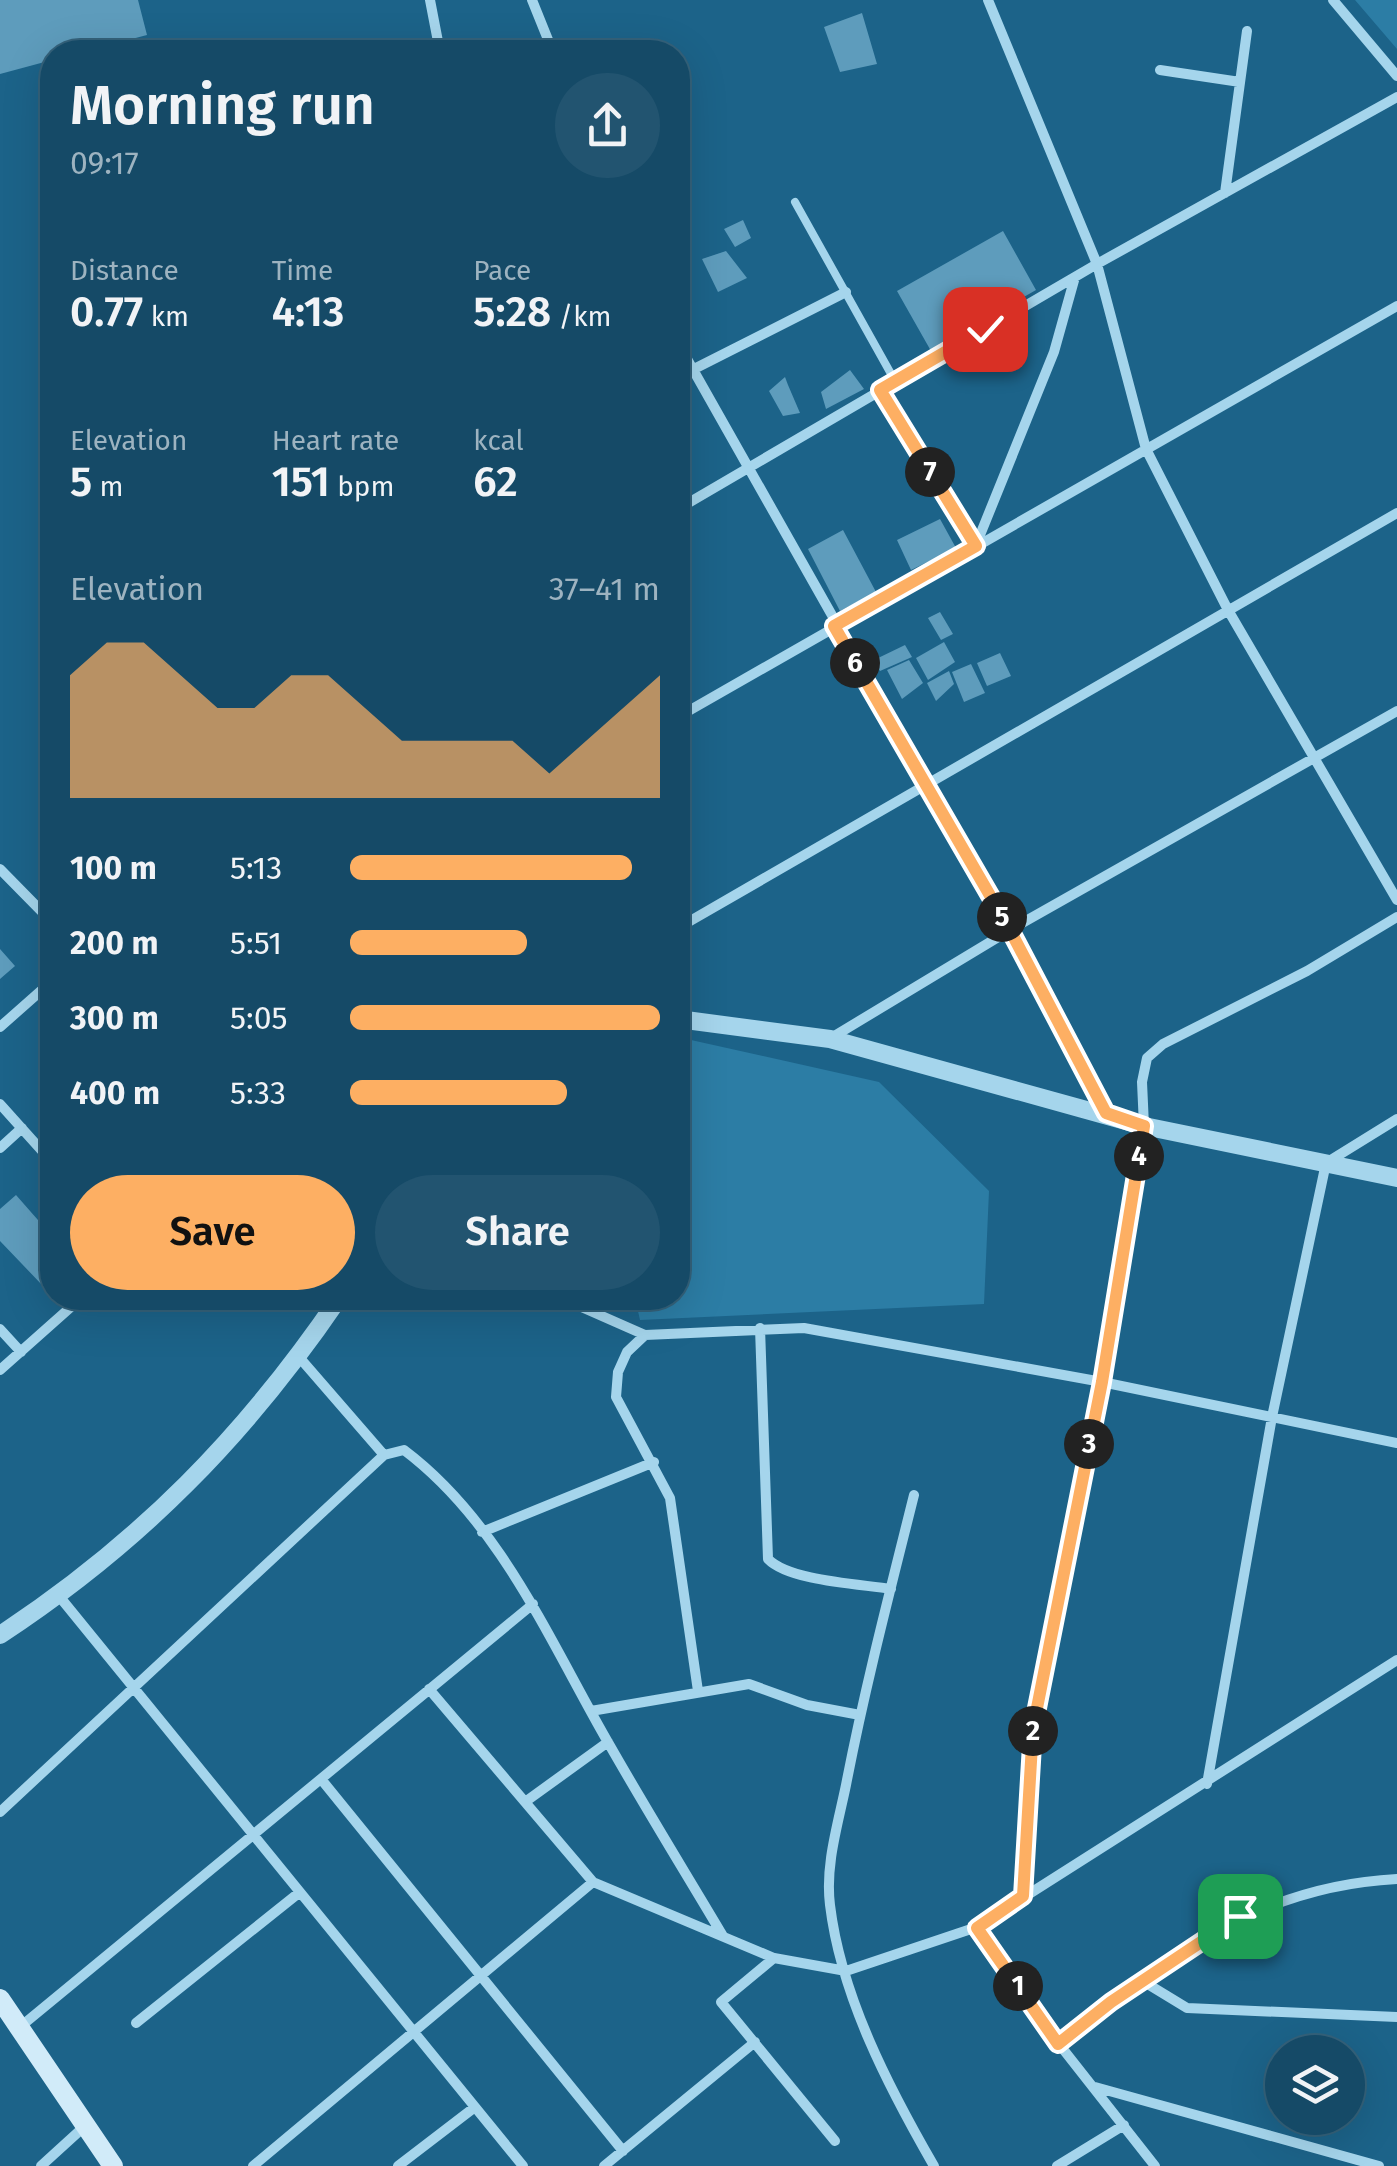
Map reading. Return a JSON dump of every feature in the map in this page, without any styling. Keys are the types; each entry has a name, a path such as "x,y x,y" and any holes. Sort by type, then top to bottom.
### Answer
{"main road":[{"path":"0,1999 113,2166"}],"street":[{"path":"430,0 438,40"},
{"path":"532,0 548,40"},
{"path":"988,0 1097,264 1146,449 1228,610 1397,900"},
{"path":"1333,0 1397,76"},
{"path":"1225,192 1247,31"},
{"path":"1160,70 1240,82"},
{"path":"690,502 1076,276 1397,97"},
{"path":"976,546 1054,352 1076,276"},
{"path":"692,370 846,292"},
{"path":"690,711 1397,306"},
{"path":"690,366 834,626 1010,930 1106,1113"},
{"path":"880,390 976,546"},
{"path":"690,921 1397,512"},
{"path":"830,1039 1010,930 1397,711"},
{"path":"0,869 39,908"},
{"path":"1023,1896 1033,1728 1102,1382 1144,1126 1142,1082 1147,1058 1164,1044 1307,971 1397,917"},
{"path":"0,1027 40,992"},
{"path":"690,1021 830,1039 1144,1126 1397,1178"},
{"path":"0,1104 40,1148"},
{"path":"1207,1784 1272,1417 1326,1163 1397,1119"},
{"path":"0,1148 22,1128"},
{"path":"0,1370 68,1310"},
{"path":"0,1635 59,1596 182,1493 298,1358 331,1310"},
{"path":"588,1310 645,1335 760,1328 831,1332 1102,1382 1397,1443"},
{"path":"760,1328 768,1559 776,1567 800,1574 891,1589"},
{"path":"0,1329 21,1352"},
{"path":"645,1335 626,1352 618,1372 616,1397 670,1498 698,1691"},
{"path":"298,1358 384,1455"},
{"path":"0,1812 136,1690 384,1455 404,1450 435,1474 533,1604 608,1742 724,1937"},
{"path":"482,1532 654,1462"},
{"path":"914,1495 860,1715 828,1872 830,1904 846,1971 884,2070 934,2166"},
{"path":"59,1596 523,2166"},
{"path":"20,2027 533,1604"},
{"path":"430,1689 593,1882 774,1958 846,1971 977,1928 1397,1660"},
{"path":"591,1711 749,1684 819,1709 860,1715"},
{"path":"525,1802 608,1742"},
{"path":"321,1779 623,2151"},
{"path":"1058,2044 1142,1980 1230,1922 1270,1902 1352,1881 1397,1879"},
{"path":"258,2164 593,1882"},
{"path":"136,2023 300,1892"},
{"path":"977,1928 1058,2044 1155,2166"},
{"path":"774,1958 722,2002 835,2141"},
{"path":"1142,1980 1186,2008 1397,2017"},
{"path":"604,2166 754,2042"},
{"path":"1094,2086 1379,2166"},
{"path":"398,2166 474,2106"},
{"path":"41,2166 86,2125"},
{"path":"1058,2166 1124,2126"}],"lane":[{"path":"796,202 895,381"}],"shaded area":[{"path":"1355,0 1397,0 1397,49"},
{"path":"690,1040 879,1082 989,1191 984,1304 640,1320 638,1310 690,1310"}],"building":[{"path":"0,0 138,0 147,35 128,40 40,40 40,63 0,74"},
{"path":"862,13 877,64 840,72 824,27"},
{"path":"743,220 751,238 735,247 724,229"},
{"path":"1003,231 1036,290 931,351 897,291"},
{"path":"726,251 747,278 718,292 702,259"},
{"path":"850,370 864,389 826,409 821,392"},
{"path":"785,377 800,413 783,416 769,391"},
{"path":"940,519 956,548 911,570 897,540"},
{"path":"843,530 876,592 840,611 808,549"},
{"path":"940,612 953,634 941,640 928,618"},
{"path":"944,642 955,662 928,680 916,658"},
{"path":"905,645 912,657 880,671 874,660"},
{"path":"1000,653 1011,676 987,686 977,663"},
{"path":"909,660 923,683 902,699 887,670"},
{"path":"971,664 985,693 964,702 952,672"},
{"path":"949,671 954,684 936,701 927,683"},
{"path":"0,949 15,966 0,979"},
{"path":"16,1195 40,1222 40,1283 0,1241 0,1209"}],"route":[{"path":"985,329 880,390 976,546 834,626 1010,930 1106,1113 1144,1126 1102,1382 1033,1728 1023,1896 977,1928 1058,2044 1111,2002 1240,1916"}]}
